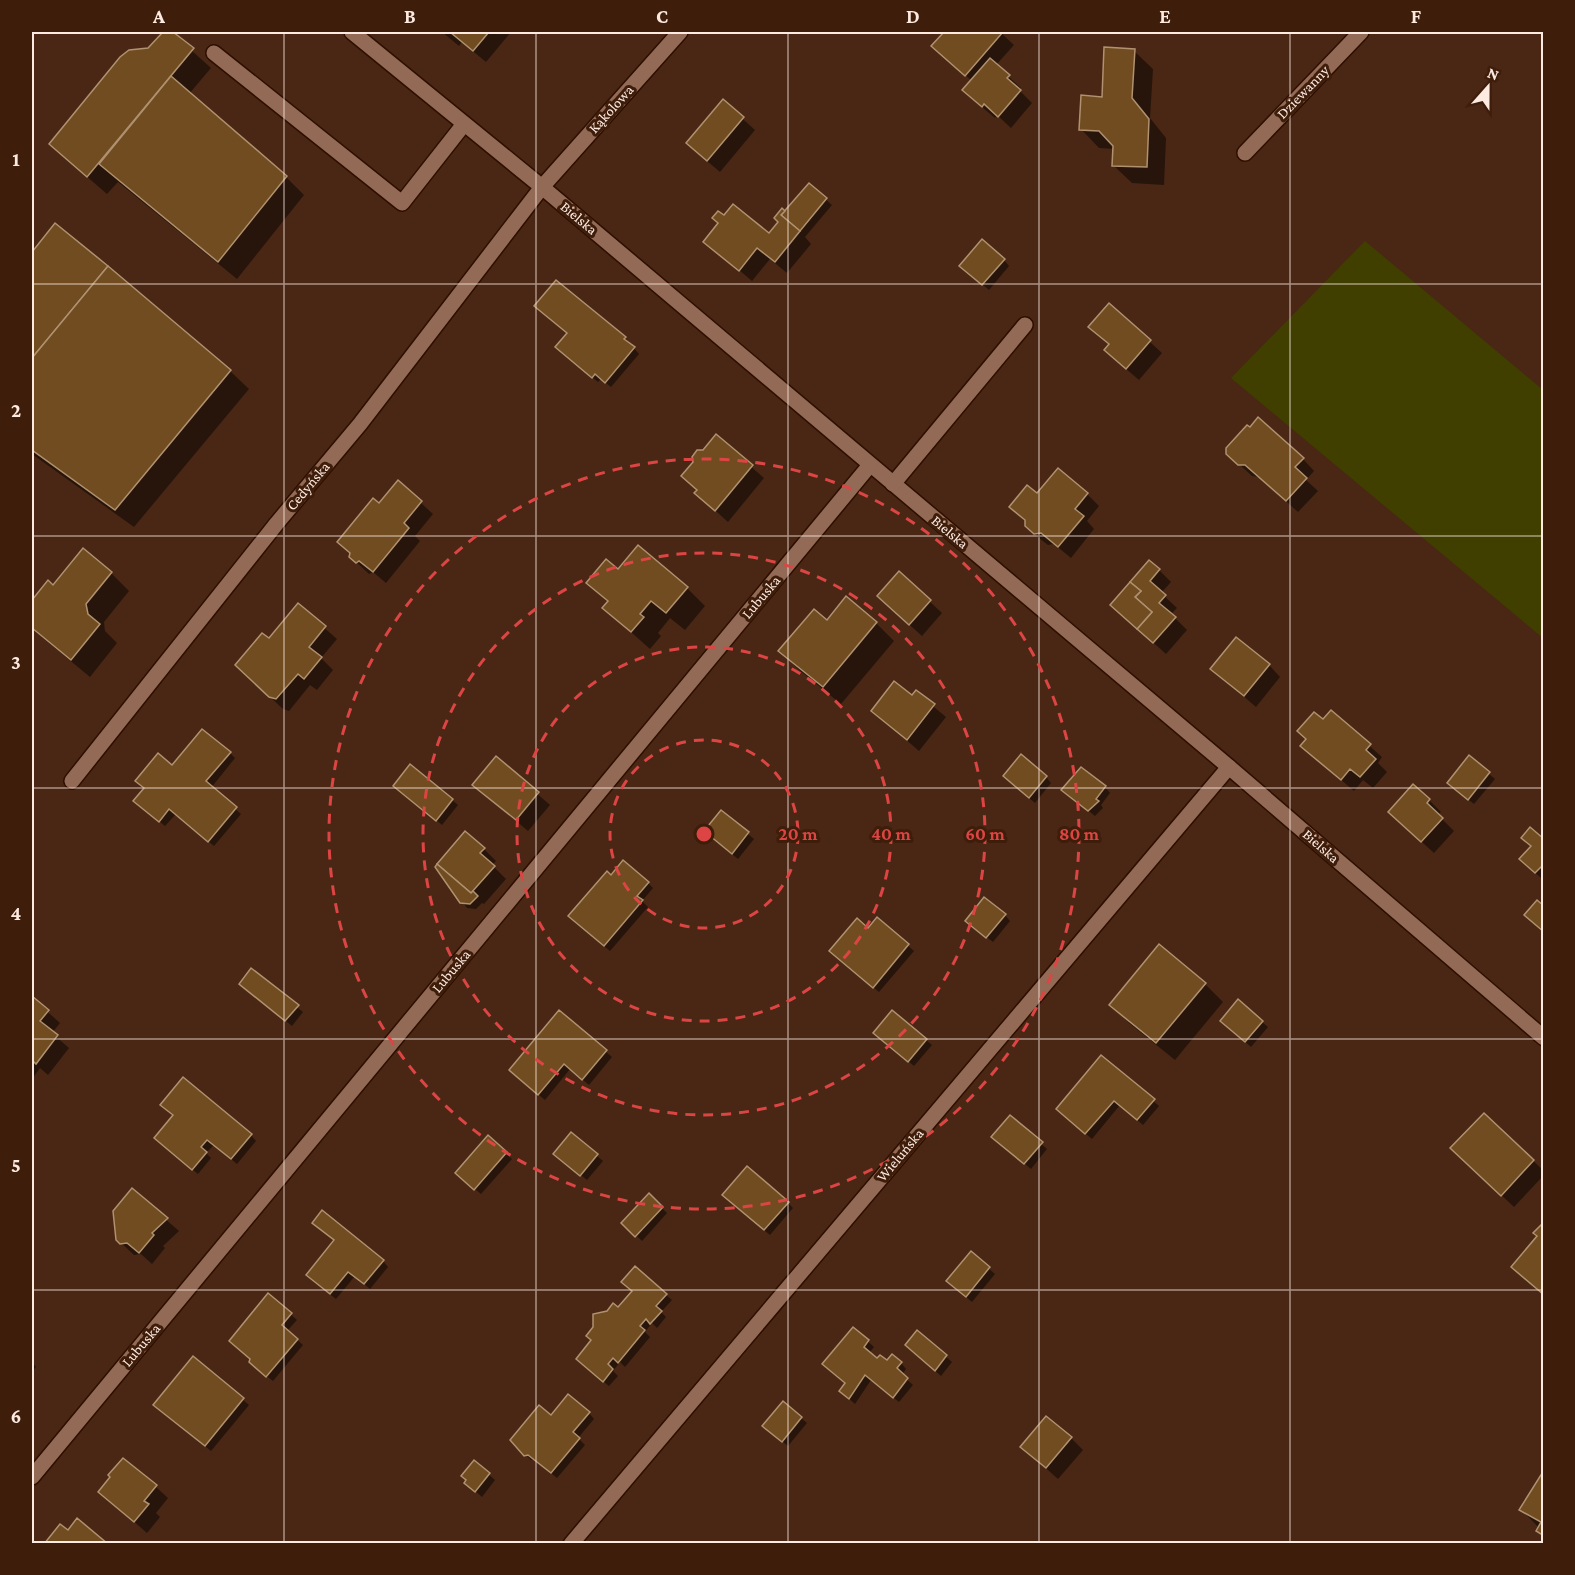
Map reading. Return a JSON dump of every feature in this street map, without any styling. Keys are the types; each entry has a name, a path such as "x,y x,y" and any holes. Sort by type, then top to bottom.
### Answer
{"street":[{"name":"Bielska","path":"352,32 542,187 1228,767 1544,1038"},
{"name":"Kąkolowa","path":"542,187 680,32"},
{"name":"Dziewanny","path":"1245,153 1361,32"},
{"path":"214,52 402,203 464,124"},
{"name":"Cedyńska","path":"72,781 277,523 360,424 542,187"},
{"path":"893,484 1025,326"},
{"name":"Lubuska","path":"32,1477 870,465"},
{"name":"Wieluńska","path":"571,1544 1228,767"}],"shaded area":[{"path":"1365,241 1543,390 1543,638 1231,378"}],"building":[{"path":"163,32 173,32 194,48 87,177 49,144 120,57 129,50 148,48"},
{"path":"450,32 489,32 473,51"},
{"path":"944,32 1003,32 965,76 931,46"},
{"path":"1104,47 1135,49 1132,98 1149,119 1147,167 1112,166 1113,146 1099,131 1079,130 1081,95 1102,97"},
{"path":"990,58 1010,75 1007,78 1021,90 998,117 984,104 982,107 962,90"},
{"path":"171,76 287,176 218,262 99,164"},
{"path":"723,99 744,117 707,161 686,143"},
{"path":"809,183 827,198 800,231 781,215"},
{"path":"733,204 769,233 778,222 774,218 782,208 785,211 781,215 800,231 775,262 757,248 739,271 703,242 718,223 712,218 718,211 724,215"},
{"path":"55,223 108,266 32,358 32,252"},
{"path":"982,239 1005,259 982,285 959,266"},
{"path":"108,266 231,370 115,510 32,450 32,358"},
{"path":"556,280 626,337 624,339 635,347 605,383 595,374 592,378 555,347 567,333 534,306"},
{"path":"1109,303 1151,340 1126,369 1104,350 1109,344 1088,327"},
{"path":"1258,417 1304,458 1295,467 1307,478 1286,501 1245,465 1238,465 1226,454 1226,448 1247,425 1250,427"},
{"path":"716,434 753,465 715,511 694,493 697,490 681,476 693,462 692,457 697,450 703,450"},
{"path":"1058,468 1088,493 1075,509 1084,516 1058,547 1041,533 1034,534 1025,526 1025,520 1009,507 1027,485 1037,493"},
{"path":"398,480 422,501 404,523 409,528 373,572 359,561 356,563 349,557 350,553 337,542 373,498 379,503"},
{"path":"638,545 688,587 666,613 651,601 640,614 644,617 631,632 602,608 608,601 586,583 606,559 618,569"},
{"path":"83,548 112,572 86,604 88,614 100,624 71,660 32,628 32,600 48,580 53,585"},
{"path":"1149,560 1160,569 1150,581 1166,595 1159,603 1176,617 1153,643 1137,629 1152,612 1135,597 1141,591 1130,582"},
{"path":"899,571 931,600 909,625 877,596"},
{"path":"1130,582 1141,591 1135,597 1152,612 1137,629 1110,605"},
{"path":"846,596 877,622 823,687 778,651 814,609 827,620"},
{"path":"298,603 326,626 309,647 322,657 304,679 298,674 276,699 269,697 235,665 262,633 269,638"},
{"path":"1236,637 1270,664 1244,696 1210,669"},
{"path":"894,681 912,695 916,690 935,704 907,740 871,711"},
{"path":"1331,710 1371,744 1366,750 1376,759 1360,777 1350,769 1341,780 1300,746 1306,739 1297,731 1314,712 1323,719"},
{"path":"202,729 231,752 206,781 237,807 208,842 169,809 159,822 133,801 144,788 135,781 158,753 172,765"},
{"path":"1021,754 1047,776 1029,798 1003,776"},
{"path":"1469,755 1490,772 1468,800 1447,783"},
{"path":"496,756 539,792 516,820 472,785"},
{"path":"410,764 453,799 436,821 393,786"},
{"path":"1081,767 1106,786 1096,799 1099,801 1088,811 1061,790"},
{"path":"1413,784 1430,799 1427,803 1443,818 1421,842 1388,812"},
{"path":"721,810 749,832 732,854 704,831"},
{"path":"1530,827 1544,839 1544,864 1535,873 1519,859 1531,846 1521,838"},
{"path":"465,831 485,848 480,853 495,866 471,893 437,864"},
{"path":"623,860 649,882 637,896 643,900 604,946 568,916 607,871 611,875"},
{"path":"437,864 471,893 473,891 478,896 470,904 460,903 435,867"},
{"path":"984,897 1006,914 986,938 965,921"},
{"path":"1537,900 1544,906 1544,932 1524,915"},
{"path":"877,917 909,944 873,988 829,951 857,918 868,928"},
{"path":"1159,944 1206,983 1156,1043 1109,1005"},
{"path":"251,968 299,1005 285,1021 239,984"},
{"path":"32,996 49,1010 40,1021 58,1035 36,1064 32,1060"},
{"path":"1238,999 1263,1021 1245,1042 1220,1021"},
{"path":"559,1010 607,1050 582,1080 564,1064 538,1095 509,1070"},
{"path":"892,1010 927,1039 908,1062 873,1033"},
{"path":"1101,1055 1155,1099 1137,1120 1114,1101 1085,1134 1056,1109"},
{"path":"183,1077 252,1134 231,1159 207,1140 201,1147 207,1152 192,1170 154,1138 173,1115 160,1105"},
{"path":"1484,1113 1534,1160 1501,1196 1450,1148"},
{"path":"1010,1115 1043,1142 1024,1164 991,1137"},
{"path":"571,1132 598,1154 580,1176 553,1154"},
{"path":"488,1135 507,1152 474,1190 455,1173"},
{"path":"747,1166 789,1202 764,1230 722,1195"},
{"path":"132,1188 168,1218 152,1233 154,1235 139,1253 127,1243 120,1244 116,1240 113,1211"},
{"path":"649,1193 663,1207 635,1237 621,1223"},
{"path":"322,1210 384,1260 364,1284 348,1272 330,1294 306,1275 334,1240 312,1223"},
{"path":"1544,1222 1544,1295 1511,1267 1537,1236 1533,1233"},
{"path":"971,1251 990,1267 966,1297 946,1281"},
{"path":"635,1266 667,1294 656,1306 662,1311 650,1324 646,1319 640,1326 645,1330 618,1363 613,1358 608,1364 613,1369 603,1382 576,1359 591,1340 586,1336 593,1327 593,1314 607,1311 613,1303 618,1307 632,1291 621,1282"},
{"path":"268,1293 292,1313 282,1325 298,1339 266,1377 229,1341"},
{"path":"853,1327 869,1340 864,1347 877,1358 880,1355 887,1360 892,1354 902,1362 897,1368 908,1378 893,1398 865,1375 849,1399 839,1391 845,1383 822,1364"},
{"path":"917,1330 947,1355 935,1371 905,1345"},
{"path":"193,1356 244,1398 205,1446 153,1405"},
{"path":"568,1394 590,1412 573,1432 580,1438 551,1473 528,1455 524,1456 510,1440 539,1405 551,1415"},
{"path":"783,1401 802,1417 782,1442 762,1426"},
{"path":"1046,1416 1072,1437 1046,1468 1020,1447"},
{"path":"123,1458 157,1485 144,1501 149,1504 134,1522 98,1492 110,1477 108,1475"},
{"path":"474,1460 490,1473 475,1492 464,1483 466,1480 461,1476"},
{"path":"1544,1470 1544,1536 1536,1531 1541,1522 1519,1510"},
{"path":"77,1518 108,1544 44,1544 60,1524 68,1530"}]}
